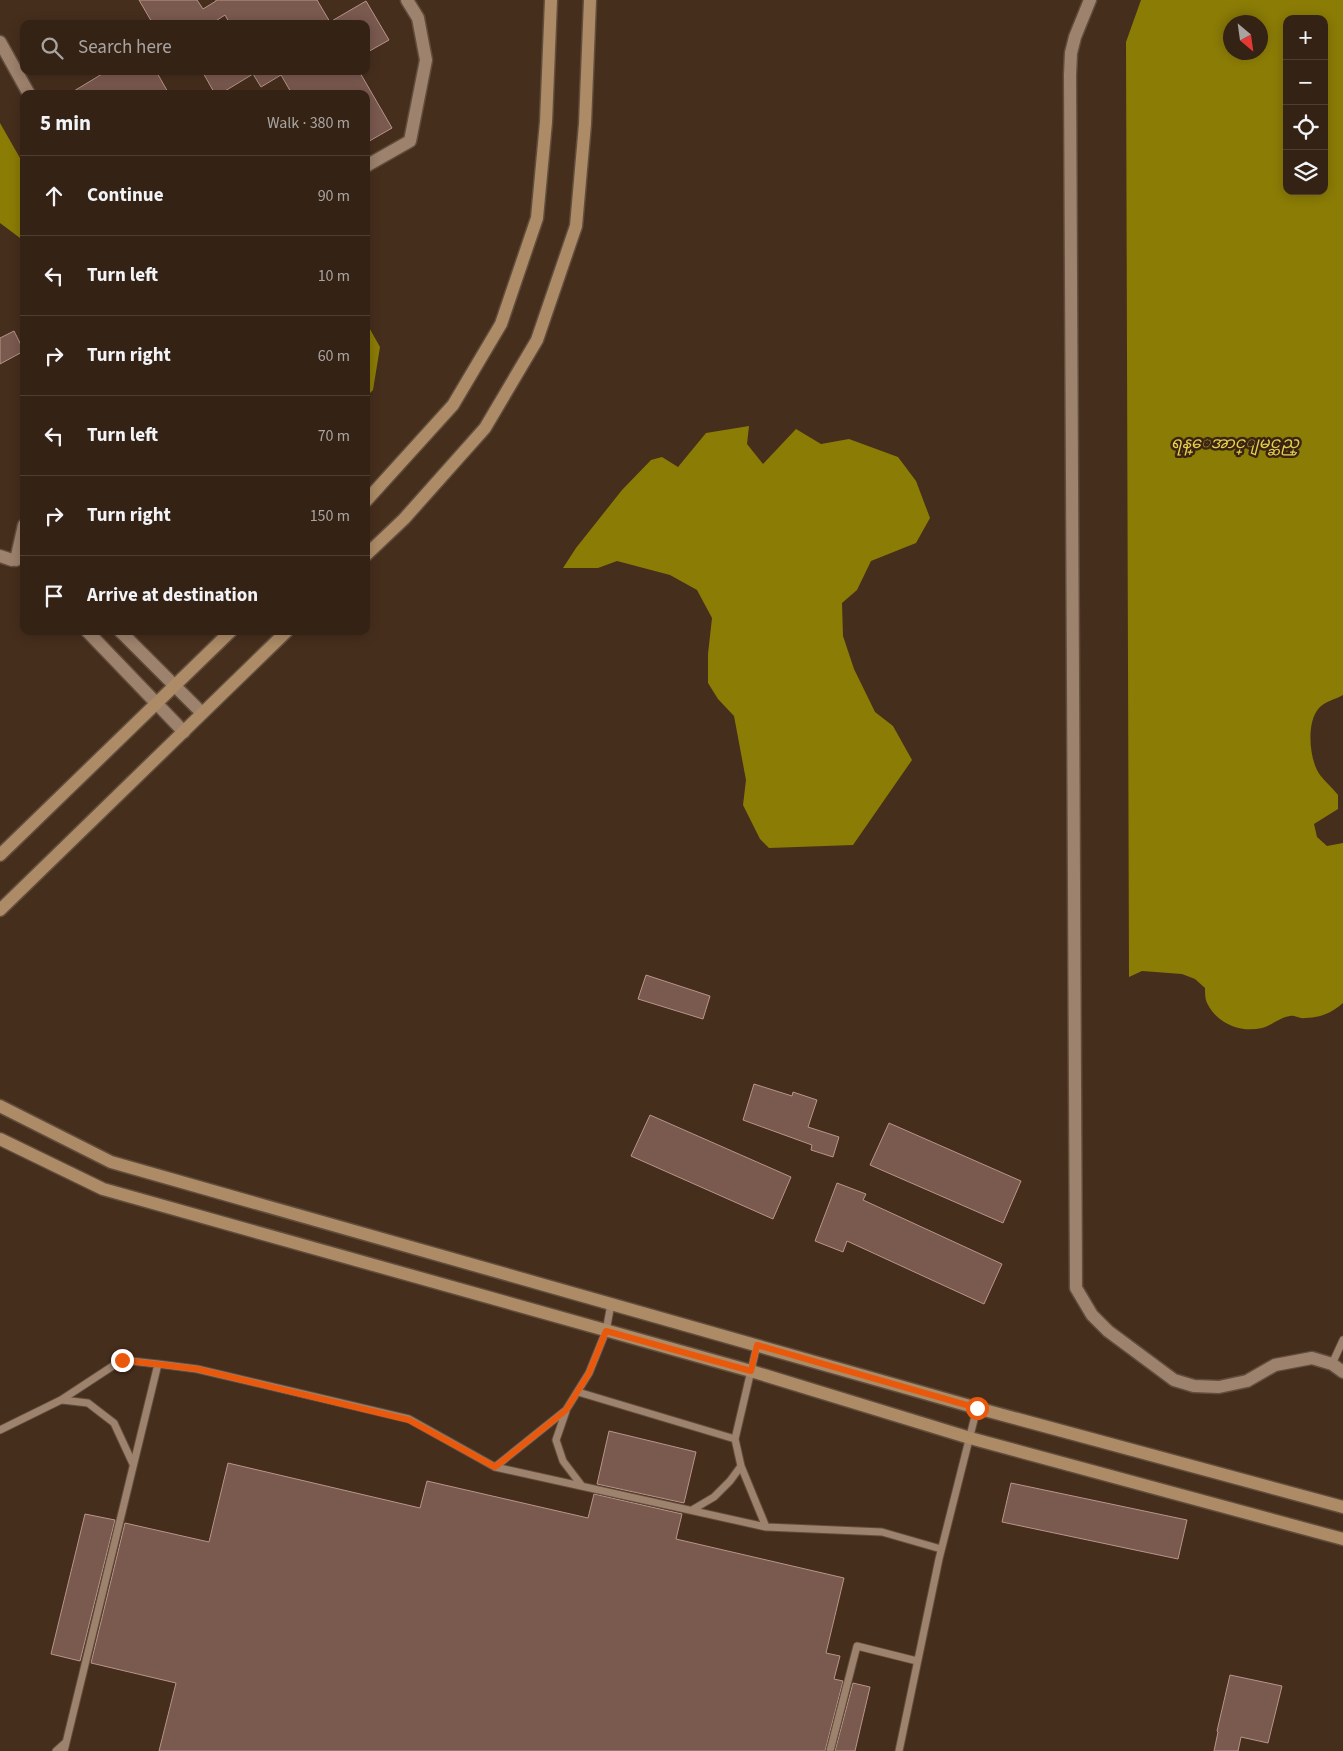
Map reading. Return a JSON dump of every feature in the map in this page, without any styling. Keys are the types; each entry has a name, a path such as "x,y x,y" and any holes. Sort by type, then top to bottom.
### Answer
{"street":[{"path":"370,164 410,141 426,60 418,18 408,0"},
{"path":"370,497 453,405 501,324 537,218 546,122 551,0"},
{"path":"370,551 404,519 485,428 537,340 576,226 585,124 590,0"},
{"path":"1090,0 1075,37 1071,53 1070,75 1076,1288 1092,1315 1108,1331 1174,1380 1194,1386 1219,1387 1247,1381 1275,1365 1312,1358 1332,1364 1343,1372"},
{"path":"0,42 27,90"},
{"path":"10,560 20,534"},
{"path":"91,635 184,732"},
{"path":"124,635 202,713"},
{"path":"0,855 227,635"},
{"path":"0,910 283,635"},
{"path":"0,1106 111,1162 977,1408 1343,1507"},
{"path":"0,1139 103,1189 751,1371 970,1438 1343,1539"}],"lane":[{"path":"582,1486 563,1461 556,1440 566,1410 589,1373 606,1331 611,1304"},
{"path":"1332,1364 1343,1340"},
{"path":"757,1345 734,1439 741,1466 766,1527"},
{"path":"0,1430 62,1400 122,1360 158,1364 197,1369 409,1420 495,1467 766,1527 882,1532 941,1549"},
{"path":"64,1751 158,1364"},
{"path":"578,1392 734,1439"},
{"path":"62,1400 88,1403 114,1422 133,1464"},
{"path":"899,1751 941,1549 977,1408"},
{"path":"495,1467 566,1410"},
{"path":"692,1510 714,1498 741,1466"},
{"path":"830,1751 856,1646 917,1661"},
{"path":"56,1751 66,1742"}],"water":[{"name":"ရန္ေအာင္ျမင္ဆည္","path":"1141,0 1343,0 1343,695 1319,708 1312,722 1310,741 1316,768 1322,778 1338,795 1338,809 1314,824 1317,837 1327,846 1343,843 1343,1003 1334,1010 1320,1016 1310,1018 1286,1017 1265,1027 1246,1029 1230,1025 1217,1016 1207,1003 1205,988 1195,979 1182,974 1142,971 1129,977 1126,42"},
{"path":"0,123 20,158 20,238 0,223"},
{"path":"370,329 380,347 373,390 370,393"},
{"path":"749,426 747,444 763,464 796,429 821,444 849,439 898,457 916,481 930,518 916,543 871,561 857,590 842,603 843,636 854,669 875,712 893,726 912,760 853,845 769,848 760,839 743,805 746,780 734,716 718,699 708,683 708,654 712,618 697,590 670,575 617,561 598,568 563,568 576,548 622,490 651,460 662,457 678,467 706,433"}],"building":[{"path":"139,0 197,0 203,9 216,0 317,0 329,20 228,20 225,15 217,20 151,20"},
{"path":"366,1 389,40 370,51 370,20 333,20"},
{"path":"100,75 158,75 167,90 76,90"},
{"path":"204,75 251,75 227,90 213,90"},
{"path":"254,75 281,75 261,87"},
{"path":"281,75 361,75 370,90 290,90"},
{"path":"370,90 392,128 370,141"},
{"path":"14,331 20,343 20,353 0,364 0,338"},
{"path":"646,975 710,996 703,1019 638,999"},
{"path":"754,1084 792,1096 793,1092 817,1100 808,1127 839,1137 833,1157 811,1150 812,1145 743,1120"},
{"path":"650,1115 791,1177 773,1219 631,1156"},
{"path":"889,1123 1021,1181 1003,1223 870,1165"},
{"path":"837,1183 866,1194 863,1200 1002,1264 984,1304 847,1241 843,1252 815,1241"},
{"path":"609,1431 696,1452 684,1503 597,1484"},
{"path":"228,1463 420,1508 427,1481 588,1518 594,1494 682,1514 676,1539 844,1578 826,1653 840,1656 834,1679 843,1681 825,1751 159,1751 176,1683 91,1663 125,1523 209,1542"},
{"path":"1011,1483 1187,1520 1178,1559 1002,1522"},
{"path":"85,1514 115,1520 80,1661 51,1654"},
{"path":"1230,1675 1282,1686 1268,1743 1241,1737 1238,1751 1214,1751"},
{"path":"853,1683 870,1687 855,1751 835,1751"}],"route":[{"path":"122,1360 197,1369 409,1420 495,1467 566,1410 589,1373 606,1331 751,1371 757,1345 977,1408"}]}
